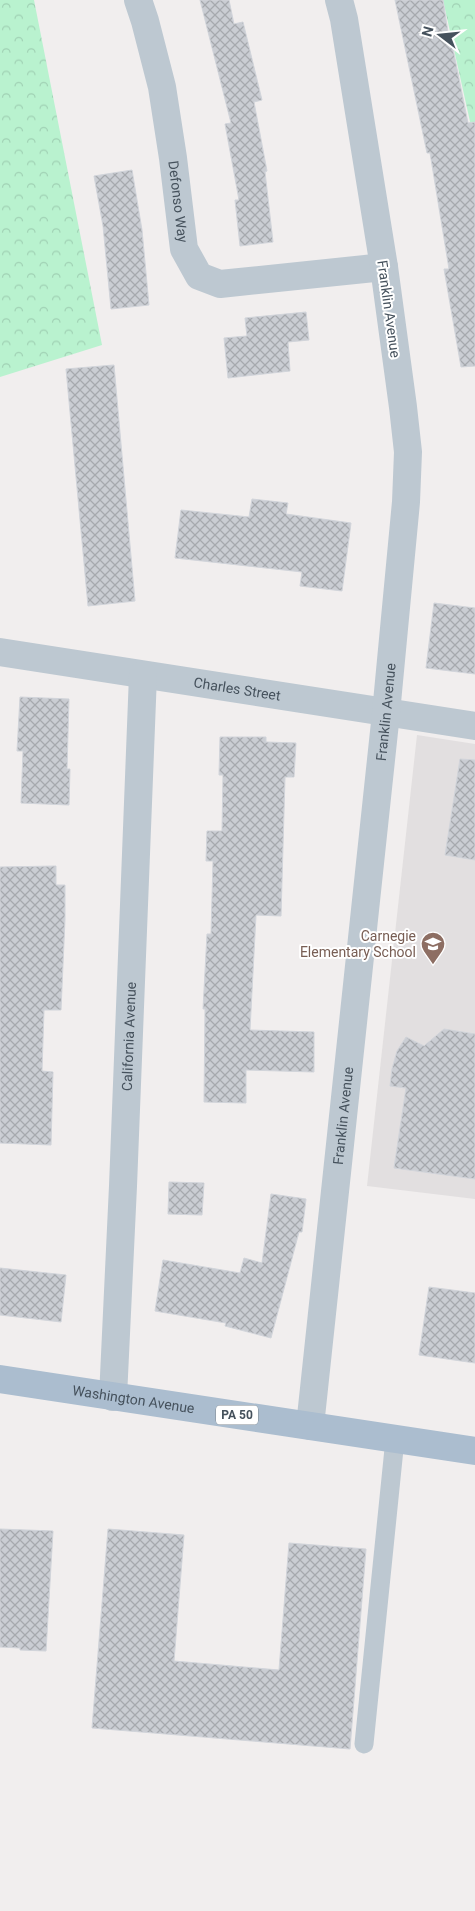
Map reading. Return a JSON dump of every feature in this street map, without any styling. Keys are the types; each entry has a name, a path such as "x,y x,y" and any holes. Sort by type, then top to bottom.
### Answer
{"main road":[{"name":"Washington Avenue","path":"0,1379 475,1451"}],"street":[{"name":"Defonso Way","path":"138,0 162,87 184,249 199,276 220,284 384,267"},
{"name":"Franklin Avenue","path":"310,1426 386,713 406,502 408,452 404,407 384,267 344,19 339,0"},
{"name":"Charles Street","path":"0,652 475,726"},
{"name":"California Avenue","path":"113,1397 143,675"}],"lane":[{"path":"364,1744 395,1439"}],"shaded area":[{"name":"Carnegie Elementary School","path":"417,735 475,744 475,1199 367,1186"}],"green space":[{"path":"0,0 34,0 102,345 0,377"},
{"path":"443,0 475,0 475,144"}],"building":[{"path":"200,0 229,0 234,24 243,22 262,100 254,102 267,171 265,172 273,242 240,246 235,200 239,200 225,124 231,123"},
{"path":"395,0 443,0 450,45 452,44 468,123 475,122 475,366 461,367 444,269 449,269 430,153 427,153"},
{"path":"132,170 142,230 149,305 111,309 103,226 94,176"},
{"path":"306,312 309,340 288,342 290,371 228,378 224,338 247,336 245,318"},
{"path":"114,365 135,601 88,606 66,369"},
{"path":"252,499 288,503 286,514 351,523 342,591 300,586 302,572 175,558 181,510 249,517"},
{"path":"434,603 475,608 475,674 426,668"},
{"path":"20,697 69,699 67,769 70,769 69,805 21,803 23,751 17,751"},
{"path":"220,737 266,737 266,742 296,743 294,777 285,777 281,916 256,915 250,1030 314,1032 314,1072 246,1070 246,1103 204,1102 205,1009 203,1009 207,934 211,934 213,861 206,861 207,831 222,831 223,775 219,775"},
{"path":"460,759 475,760 475,860 445,855"},
{"path":"56,866 56,885 65,885 61,1010 44,1010 42,1071 53,1072 51,1145 0,1143 0,867"},
{"path":"444,1029 475,1034 475,1179 394,1168 406,1088 390,1086 397,1051 406,1037 424,1046"},
{"path":"169,1182 204,1183 202,1215 168,1214"},
{"path":"271,1194 306,1199 302,1232 299,1232 271,1338 225,1326 226,1323 155,1311 163,1260 240,1273 244,1258 262,1263"},
{"path":"0,1268 66,1275 61,1322 0,1315"},
{"path":"429,1287 475,1293 475,1363 419,1355"},
{"path":"0,1529 53,1531 46,1651 0,1647"},
{"path":"108,1529 184,1535 174,1661 279,1670 289,1543 366,1549 350,1749 92,1728"}],"place":[{"name":"Carnegie Elementary School","path":"433,965"}]}
